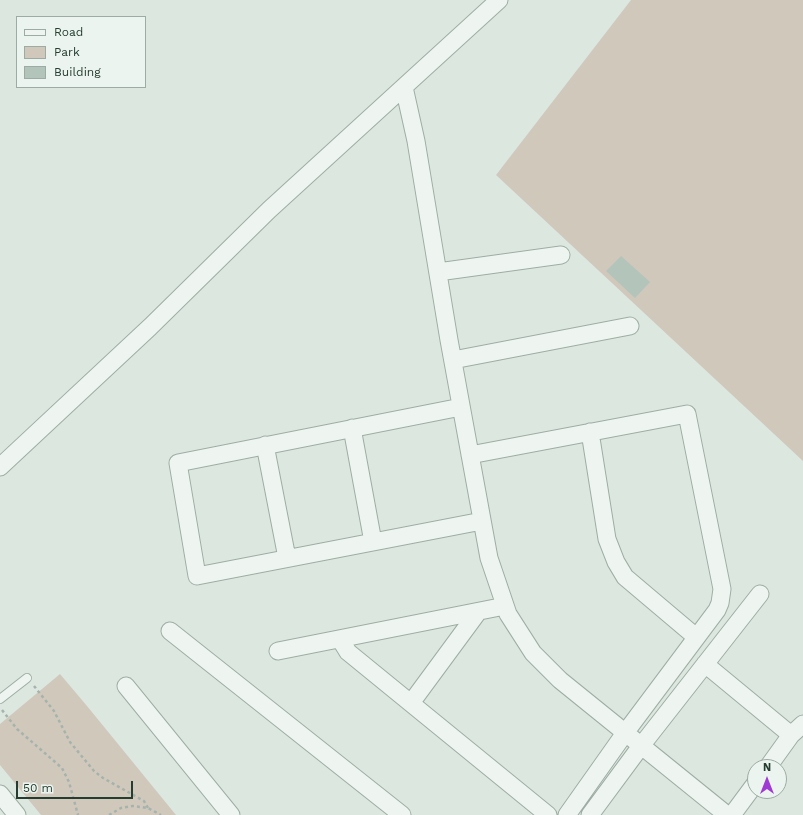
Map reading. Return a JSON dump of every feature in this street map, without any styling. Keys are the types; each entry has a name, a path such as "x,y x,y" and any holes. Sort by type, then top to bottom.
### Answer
{"street":[{"path":"0,467 150,327 269,210 499,0"},
{"path":"404,87 438,272 452,360 492,571 506,606 523,638 533,653 546,667 727,815"},
{"path":"438,272 561,255"},
{"path":"452,360 630,326"},
{"path":"461,407 178,462 197,576 482,520"},
{"path":"470,454 687,414 722,589 717,610 696,636 566,815"},
{"path":"352,428 373,542"},
{"path":"590,432 607,539 616,562 625,577 696,636"},
{"path":"265,445 287,558"},
{"path":"590,815 641,746 760,594"},
{"path":"278,651 506,606"},
{"path":"410,703 478,612"},
{"path":"170,631 402,815"},
{"path":"340,639 348,652 548,815"},
{"path":"705,664 799,729 775,759"},
{"path":"126,686 231,815"},
{"path":"0,794 17,815"},
{"path":"732,815 747,795"}],"lane":[{"path":"0,699 27,678"}],"path":[{"path":"27,678 54,711 70,742 94,771 103,778 144,801 148,808"},
{"path":"0,707 18,730 62,768 69,782 78,815"},
{"path":"109,815 127,806 148,808 161,815"}],"green space":[{"path":"631,0 803,0 803,461 496,175"},
{"path":"60,674 176,815 41,815 0,765 0,724"}],"building":[{"path":"621,256 650,282 635,298 606,271"}]}
